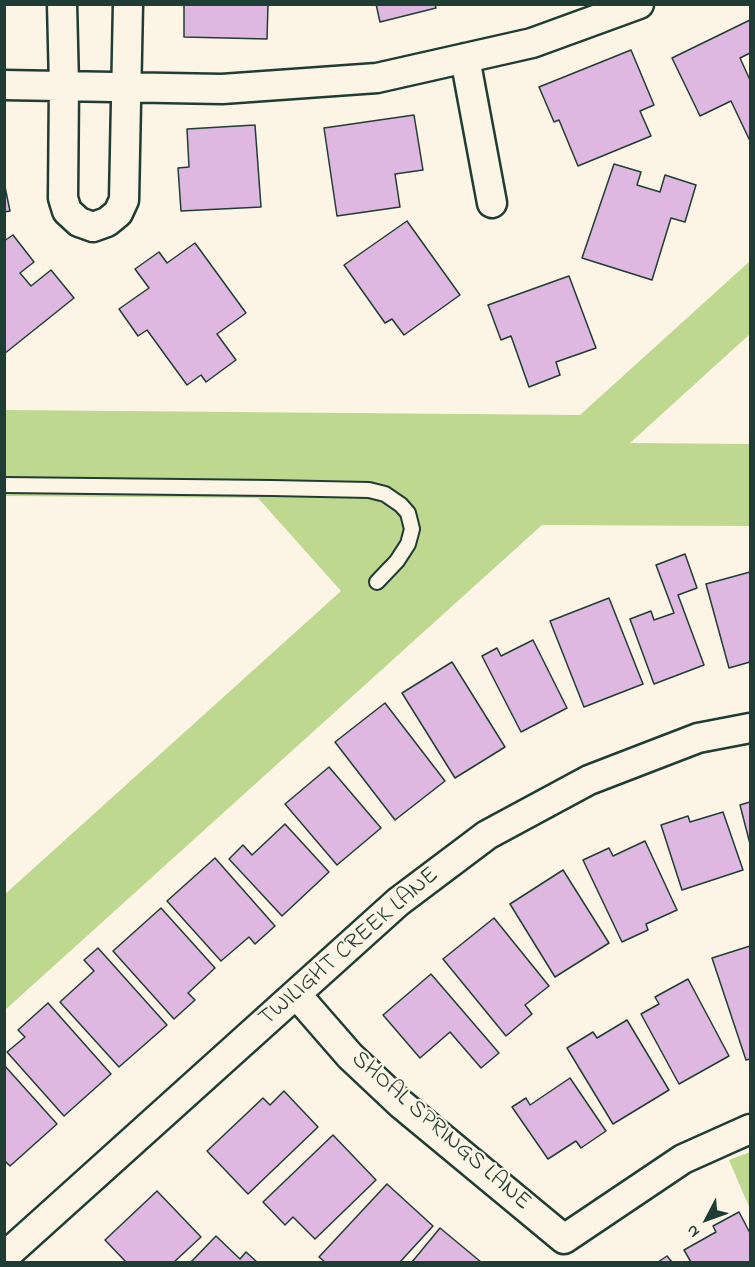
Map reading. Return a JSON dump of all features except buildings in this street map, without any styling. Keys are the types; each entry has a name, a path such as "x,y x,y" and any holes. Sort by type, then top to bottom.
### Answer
{"street":[{"path":"62,4 63,198 67,211 79,222 93,227 107,222 118,213 124,200 128,4"},
{"path":"4,85 222,89 377,78 532,43 639,4"},
{"path":"465,58 492,203"},
{"name":"TWILIGHT CREEK LANE","path":"17,1255 296,994 398,902 487,834 589,780 698,738 750,728"},
{"name":"SHOAL SPRINGS LANE","path":"296,994 350,1056 401,1104 564,1239 684,1159 750,1129"}],"lane":[{"path":"4,485 369,490 385,494 408,513 412,529 408,544 397,561 377,582"}],"green space":[{"path":"750,261 750,334 630,443 750,444 750,526 542,525 5,1010 4,895 341,591 258,498 5,496 5,410 580,415"},
{"path":"750,1152 750,1209 729,1160"}]}
